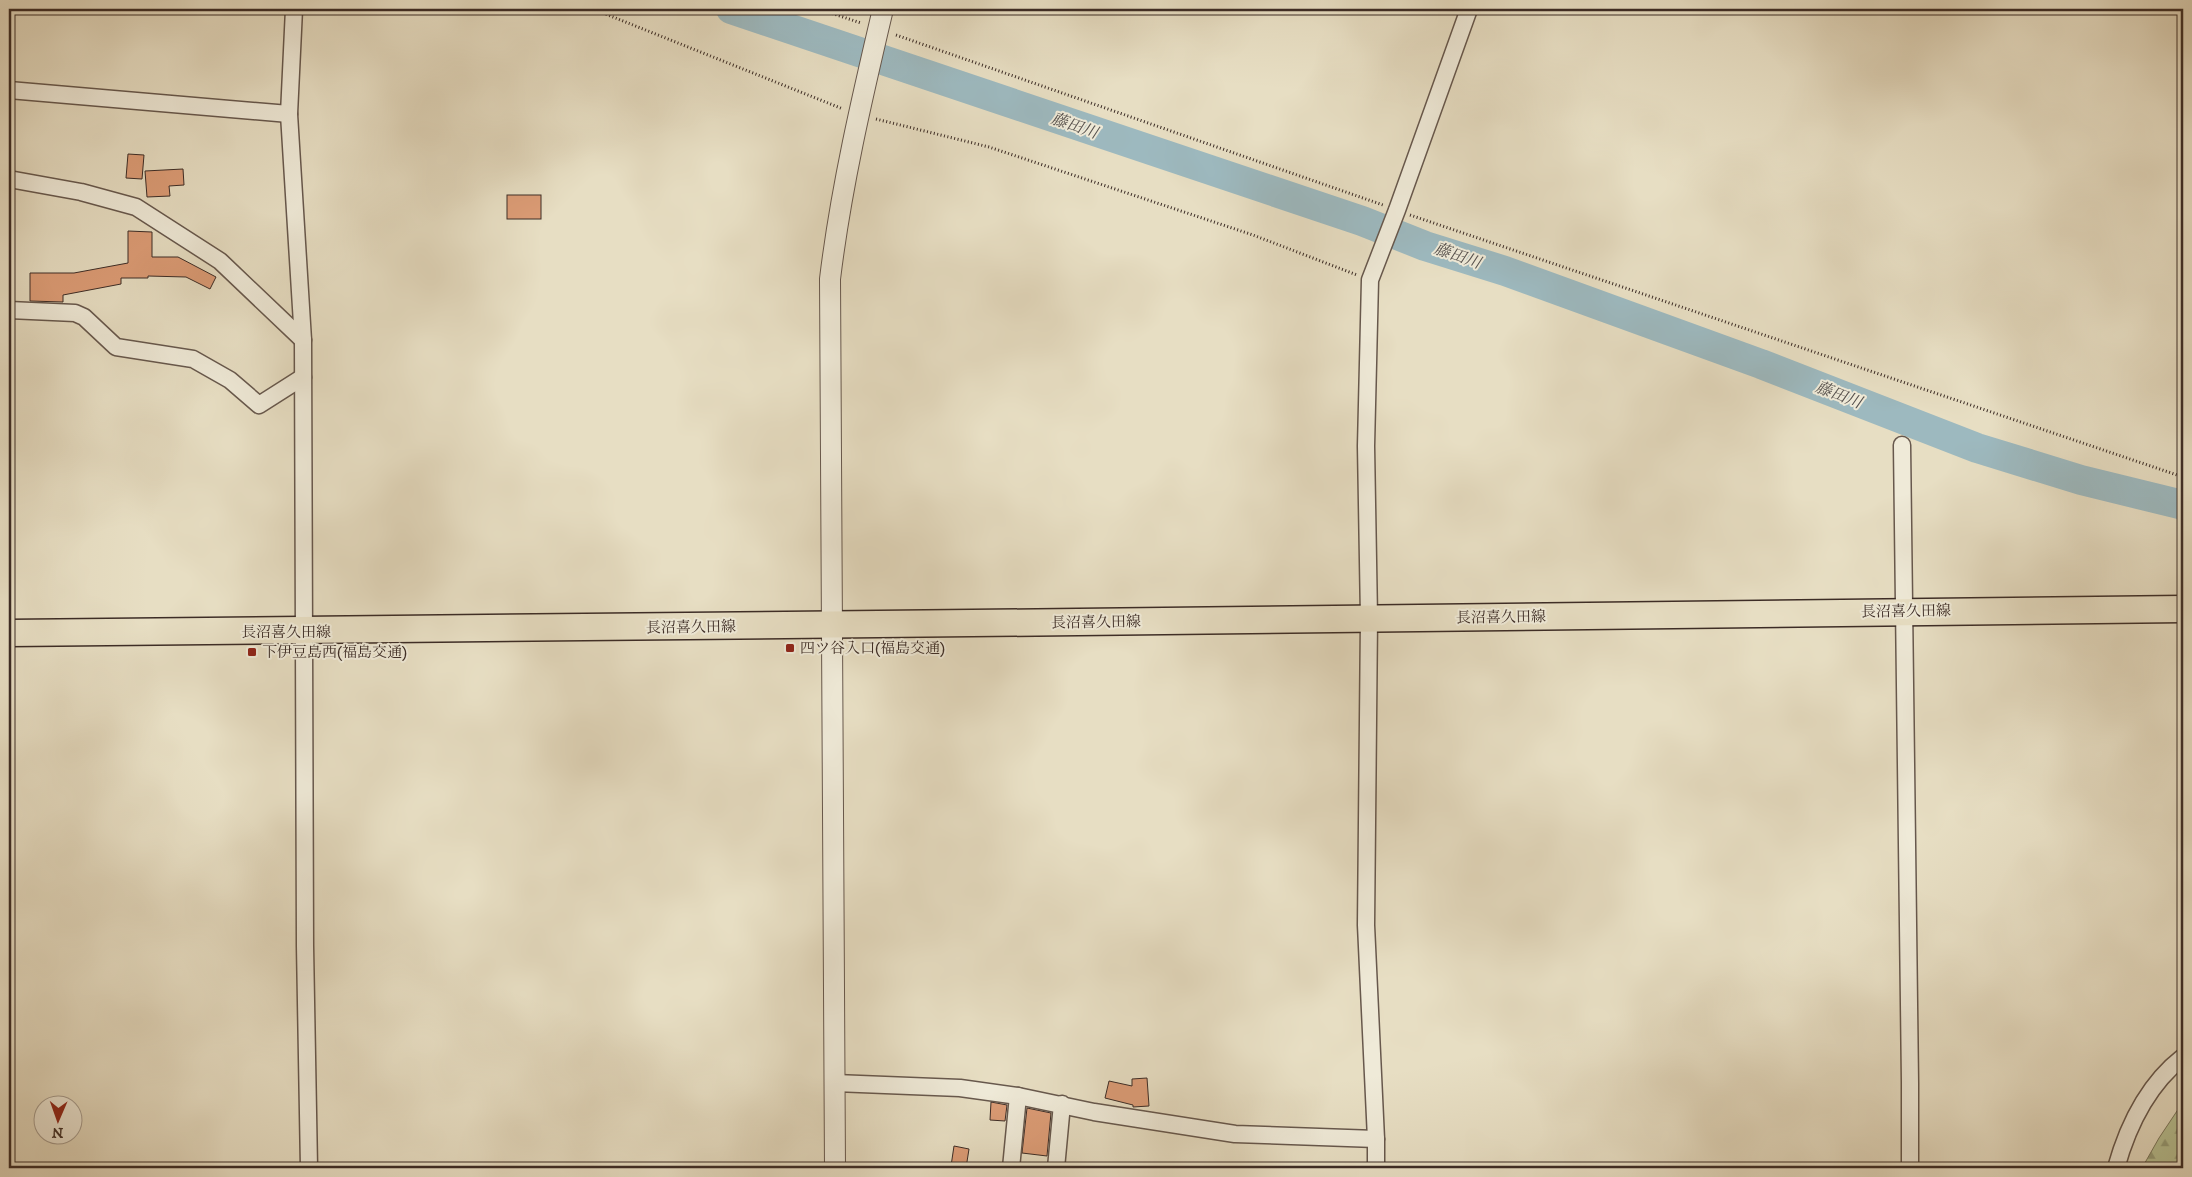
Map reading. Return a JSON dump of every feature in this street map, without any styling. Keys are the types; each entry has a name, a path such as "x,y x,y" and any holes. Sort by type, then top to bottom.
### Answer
{"main road":[{"name":"長沼喜久田線","path":"9,633 303,632 2183,609"}],"street":[{"path":"294,9 289,114 303,377 303,632 309,1168"},
{"path":"835,1168 830,278 837,221 883,9"},
{"path":"1376,1168 1366,925 1369,618 1366,446 1370,280 1469,9"},
{"path":"9,90 289,114"},
{"path":"9,179 81,192 136,207 220,261 302,340"},
{"path":"9,310 75,313 84,317 116,347 193,360 230,380 259,405 303,377"},
{"path":"1902,444 1910,1168"},
{"path":"2116,1168 2124,1139 2146,1095 2168,1069 2183,1058"},
{"path":"835,1083 960,1088 1018,1096 1094,1112 1235,1134 1376,1140"},
{"path":"1011,1168 1018,1096"},
{"path":"1056,1168 1062,1104"}],"path":[{"path":"593,9 860,115 989,147 1253,235 1370,280"},
{"path":"819,9 1397,210 2183,477"}],"green space":[{"path":"2183,1102 2183,1168 2142,1168 2159,1138"}],"building":[{"path":"128,154 144,155 142,179 126,178"},
{"path":"183,169 184,185 169,186 170,196 147,197 145,171"},
{"path":"507,195 541,195 541,219 507,219"},
{"path":"128,231 152,232 152,257 178,257 216,277 210,289 186,277 148,276 148,278 121,278 121,284 63,295 63,302 30,301 30,273 74,273 128,263"},
{"path":"1147,1078 1149,1106 1133,1107 1133,1105 1105,1098 1109,1081 1132,1086 1132,1079"},
{"path":"991,1102 1007,1105 1005,1121 990,1120"},
{"path":"1027,1108 1051,1113 1047,1156 1022,1153"},
{"path":"954,1146 969,1149 966,1168 951,1166"}],"waterway":[{"name":"藤田川","path":"731,9 1362,221 1425,246 1505,271 1761,364 1977,448 2081,480 2183,505"}],"place":[{"name":"四ツ谷入口(福島交通)","path":"790,648"},
{"name":"下伊豆島西(福島交通)","path":"252,652"}]}
